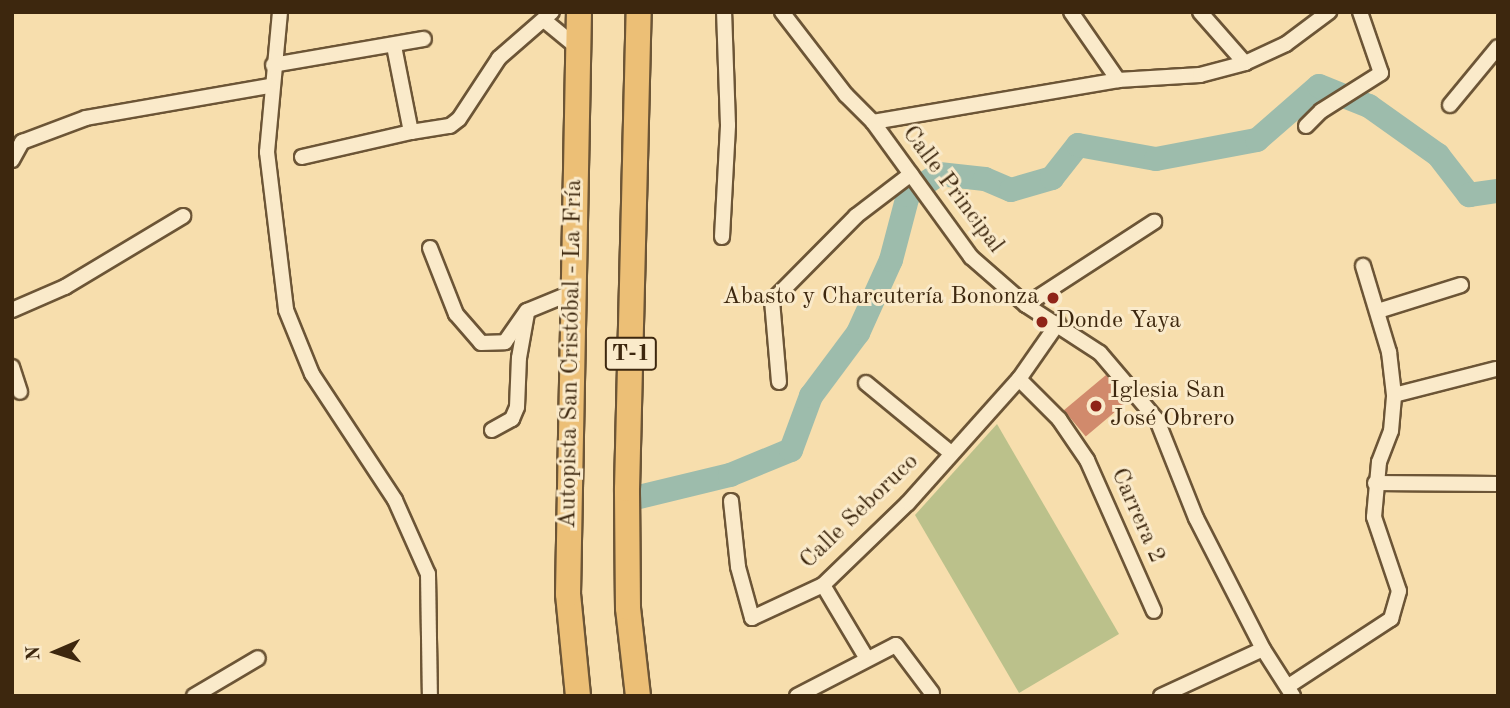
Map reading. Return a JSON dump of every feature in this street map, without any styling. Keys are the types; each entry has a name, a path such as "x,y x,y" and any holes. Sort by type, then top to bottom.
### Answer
{"highway":[{"name":"Autopista San Cristóbal - La Fría","path":"578,696 568,594 579,12"},
{"name":"T-1","path":"638,696 628,608 627,489 639,12"}],"street":[{"path":"280,12 270,86 267,152 286,310 312,374 395,500 428,574 430,696"},
{"path":"722,237 728,125 724,12"},
{"name":"Calle Principal","path":"782,12 846,95 873,122 971,257 1026,305 1058,323 1100,353 1157,420 1196,518 1263,649 1291,690"},
{"path":"1071,12 1118,80"},
{"path":"1200,12 1245,63"},
{"path":"873,122 1118,80 1200,75 1245,63 1286,44 1329,12"},
{"path":"1306,126 1321,111 1381,73 1360,12"},
{"path":"302,157 411,131 450,126 499,58 548,16 578,48"},
{"path":"273,65 424,39"},
{"path":"394,46 411,131"},
{"path":"1450,105 1498,47"},
{"path":"12,160 17,139 86,118 270,86"},
{"path":"779,382 772,301 856,216 911,174"},
{"path":"12,310 43,300 183,216"},
{"path":"1026,305 1154,222"},
{"path":"430,248 456,314 473,338 489,345 505,342 527,311 573,292"},
{"path":"1291,690 1391,619 1399,591 1374,517 1375,483 1391,431 1394,395 1378,311 1363,267"},
{"path":"1378,311 1461,285"},
{"path":"492,430 512,419 517,407 519,358 527,311"},
{"name":"Calle Seboruco","path":"732,501 738,567 752,618 823,585 908,503 1019,379 1058,323"},
{"path":"12,367 20,392"},
{"path":"1394,395 1496,369"},
{"name":"Carrera 2","path":"1019,379 1059,419 1087,460 1154,611"},
{"path":"866,383 951,453"},
{"path":"1375,483 1498,484"},
{"path":"823,585 866,657"},
{"path":"797,696 866,657 896,645 932,693"},
{"path":"1161,696 1263,649"},
{"path":"194,696 258,658"}],"green space":[{"path":"997,424 1119,634 1019,693 915,515"}],"building":[{"name":"Iglesia San José Obrero","path":"1106,375 1128,401 1086,436 1064,410"}],"waterway":[{"path":"639,497 730,475 791,450 811,396 858,333 891,260 908,195 939,174 985,179 1011,190 1052,178 1078,145 1156,159 1257,140 1319,86 1369,106 1438,155 1469,195 1498,191"}],"place":[{"name":"Abasto y Charcutería Bononza","path":"1053,298"},
{"name":"Donde Yaya","path":"1042,322"},
{"name":"Iglesia San José Obrero","path":"1096,406"}]}
